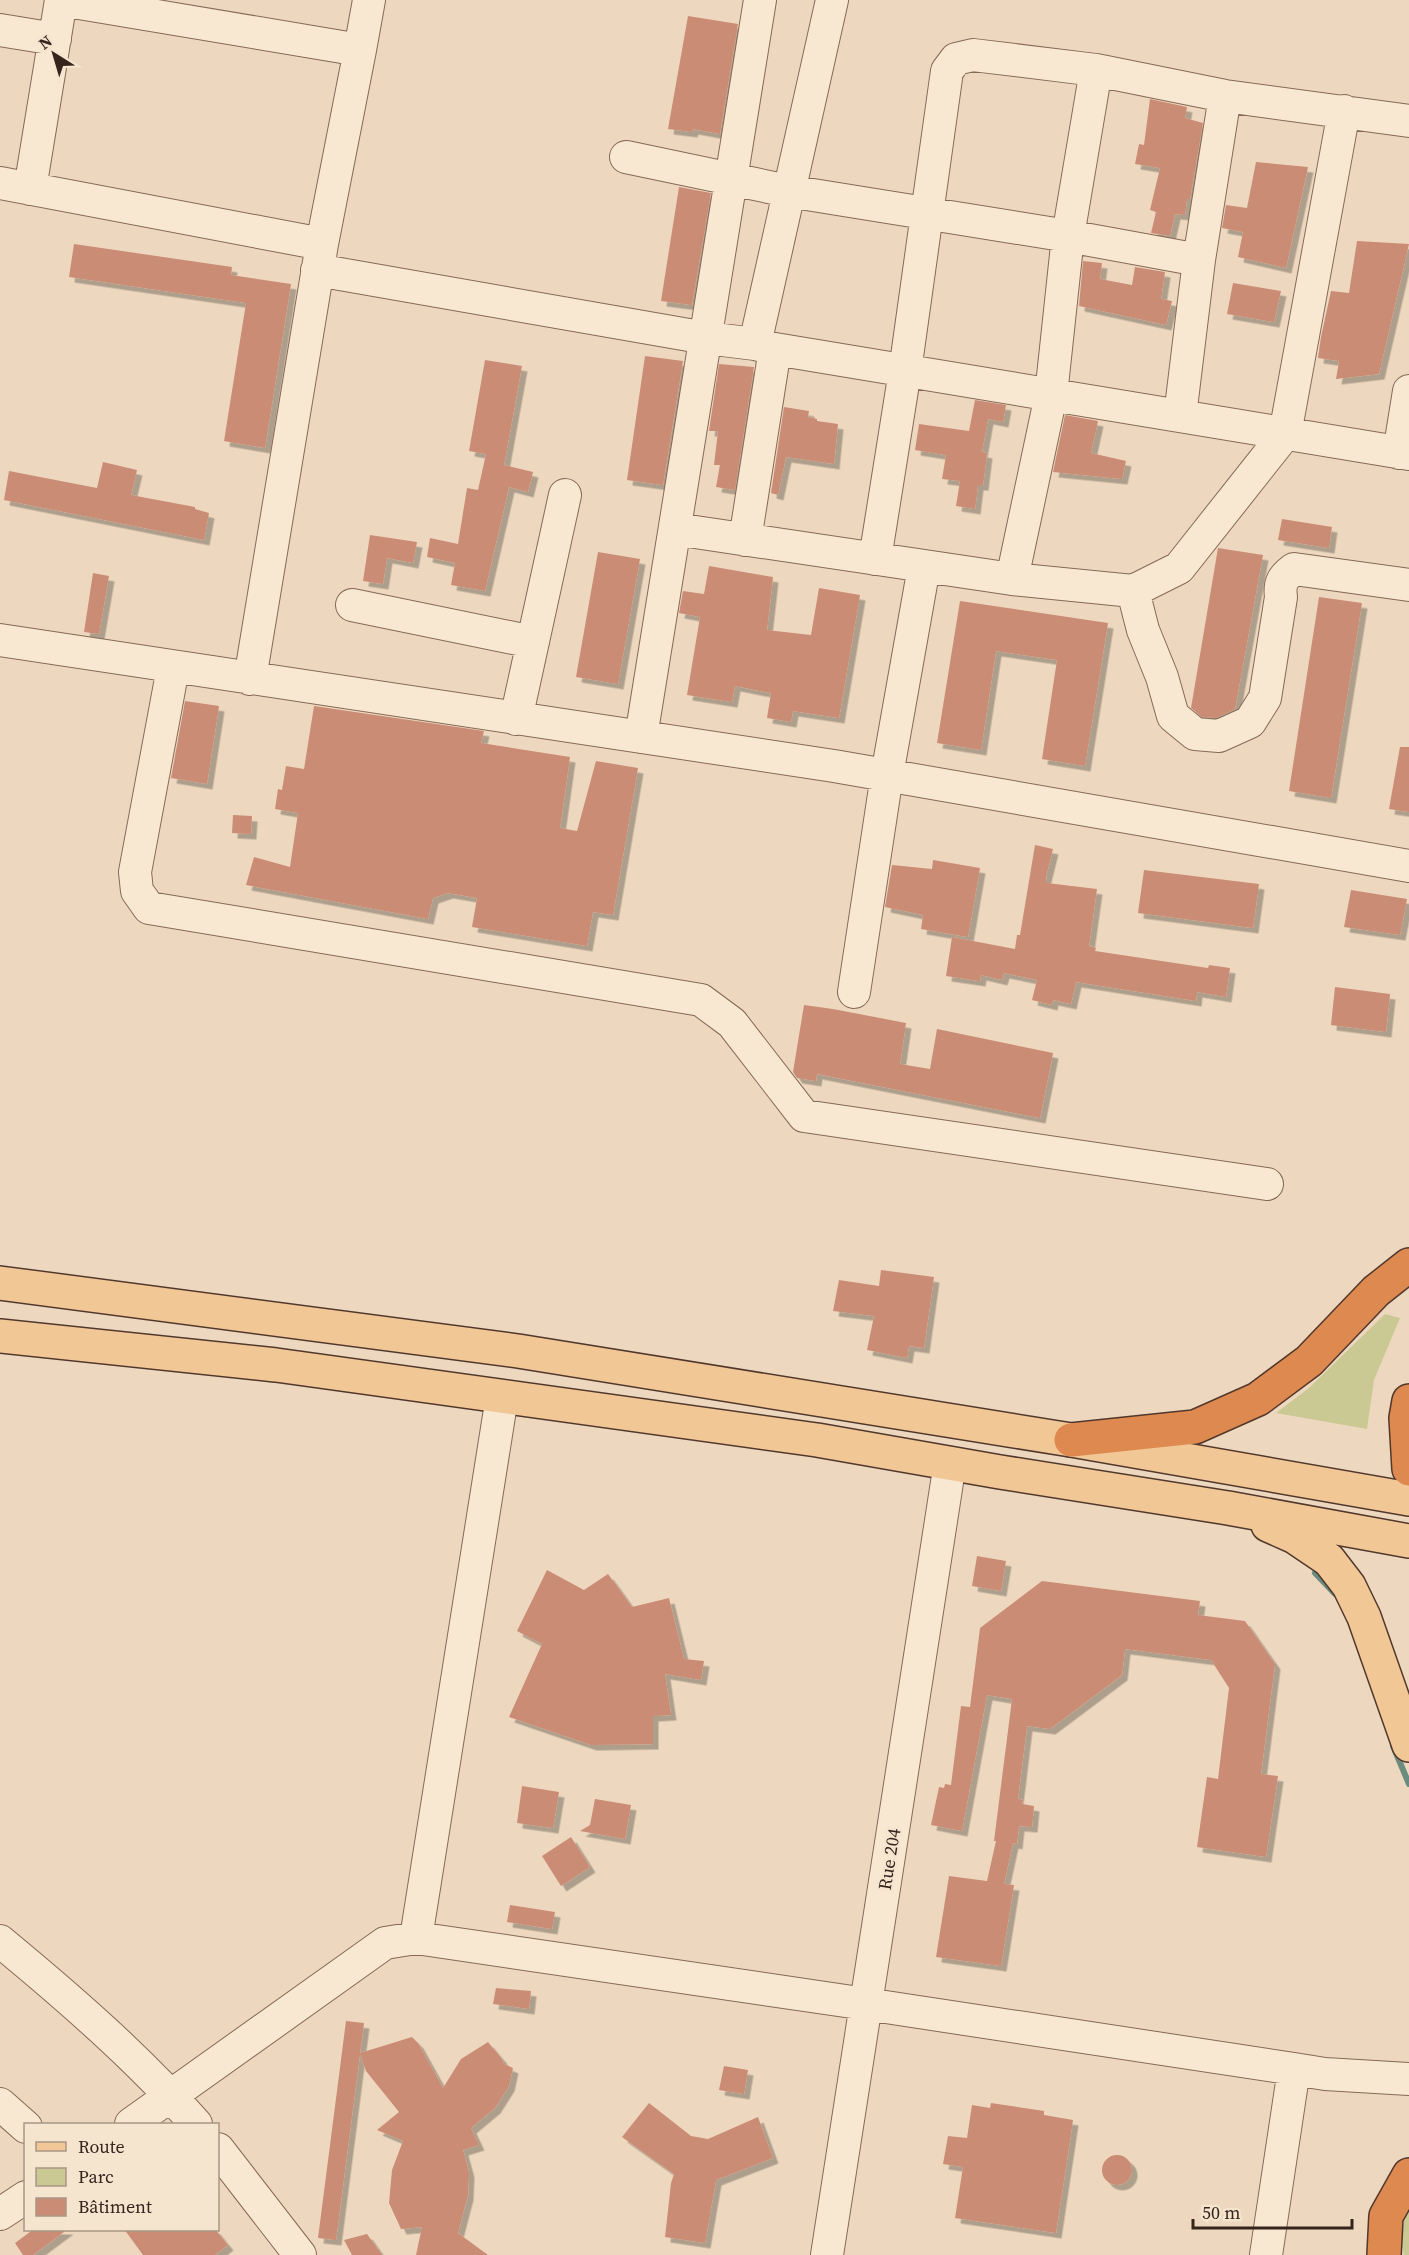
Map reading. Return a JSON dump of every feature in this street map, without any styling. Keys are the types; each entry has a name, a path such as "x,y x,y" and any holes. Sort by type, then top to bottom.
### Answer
{"highway":[{"path":"1071,1440 1195,1427 1258,1399 1309,1361 1377,1291 1409,1265"},
{"path":"1408,1410 1409,1469"},
{"path":"1384,2255 1386,2216 1409,2175"}],"main road":[{"path":"0,1283 518,1351 1071,1440 1409,1499"},
{"path":"0,1336 276,1365 817,1440 1409,1540"},
{"path":"1228,1508 1295,1537 1329,1560 1349,1587 1364,1617 1409,1744"}],"street":[{"path":"30,189 61,0 360,50"},
{"path":"250,679 320,257 369,0"},
{"path":"641,737 760,0"},
{"path":"745,540 765,347 789,191 832,0"},
{"path":"0,30 55,39"},
{"path":"875,559 905,371 947,71 956,59 973,55 1096,70 1225,96 1409,121"},
{"path":"1012,579 1051,395 1068,236 1096,70"},
{"path":"1180,416 1199,260 1225,96"},
{"path":"675,530 1012,579 1133,591 1179,568 1285,434 1344,111"},
{"path":"626,158 789,191 1068,236 1199,260"},
{"path":"0,183 320,257 706,338 1404,453 1409,391"},
{"path":"516,719 565,495"},
{"path":"854,992 887,775 924,567"},
{"path":"1133,591 1143,630 1173,716 1195,734 1219,736 1250,722 1265,698 1281,597 1279,587 1284,577 1294,569 1409,585"},
{"path":"352,605 533,642"},
{"path":"0,640 887,775 1409,866"},
{"path":"173,668 135,872 137,891 149,908 701,1000 732,1023 804,1116 1267,1184"},
{"path":"416,1938 502,1397"},
{"name":"Rue 204","path":"827,2255 950,1463"},
{"path":"133,2123 386,1943 416,1938 1325,2074 1409,2079"},
{"path":"0,1941 50,1982 172,2097 195,2123"},
{"path":"1266,2255 1294,2069"},
{"path":"1325,2074 1409,2101"},
{"path":"0,2104 24,2125"},
{"path":"219,2150 300,2255"},
{"path":"0,2214 24,2198"}],"green space":[{"path":"1385,1314 1400,1318 1374,1380 1367,1429 1276,1413 1309,1388"},
{"path":"1409,2206 1409,2255 1404,2255 1403,2230"}],"building":[{"path":"688,16 738,24 720,134 693,129 692,132 668,129"},
{"path":"1150,99 1187,107 1185,118 1203,123 1190,199 1187,199 1185,215 1175,214 1170,236 1151,233 1156,212 1150,210 1160,168 1135,164 1139,144 1144,145"},
{"path":"1256,162 1308,167 1286,268 1238,257 1243,232 1222,228 1226,205 1247,208"},
{"path":"679,187 711,193 692,305 661,301"},
{"path":"1357,241 1409,244 1379,374 1336,379 1339,361 1318,358 1321,337 1331,291 1349,293"},
{"path":"74,244 232,267 231,275 291,284 265,448 224,441 246,303 69,277"},
{"path":"1083,261 1102,263 1100,279 1132,285 1135,267 1165,272 1161,299 1172,301 1166,325 1079,306"},
{"path":"1233,283 1281,291 1274,322 1227,314"},
{"path":"645,356 683,361 663,485 627,480"},
{"path":"485,360 522,366 504,465 533,472 528,492 509,487 485,591 451,585 455,563 427,557 430,538 458,544 467,488 478,490 486,454 469,451"},
{"path":"719,364 754,367 735,490 716,487 720,465 714,465 718,431 709,431"},
{"path":"975,400 1006,405 1003,422 988,419 982,452 987,453 983,485 978,485 975,509 956,506 960,481 942,479 946,455 915,450 919,424 969,431"},
{"path":"784,407 809,411 808,417 817,419 817,421 838,424 834,464 786,457 778,495 771,493"},
{"path":"1065,415 1098,421 1091,453 1126,461 1122,479 1053,472"},
{"path":"103,462 137,470 131,495 195,507 195,509 209,513 204,540 4,500 9,471 97,488"},
{"path":"1282,519 1332,527 1329,548 1278,540"},
{"path":"370,535 417,542 413,563 387,558 383,584 363,581"},
{"path":"1218,548 1263,555 1235,709 1216,718 1202,717 1191,708"},
{"path":"598,552 640,559 618,684 576,677"},
{"path":"709,566 773,577 767,630 811,635 819,588 860,595 839,718 793,711 791,722 767,718 771,693 735,686 732,702 687,695 700,617 679,613 683,591 704,594"},
{"path":"93,573 109,576 99,634 84,632"},
{"path":"1319,597 1362,603 1331,798 1289,791"},
{"path":"960,601 1108,623 1085,766 1042,759 1057,660 996,651 981,750 937,743"},
{"path":"185,701 219,706 207,784 171,778"},
{"path":"314,706 484,731 481,743 570,757 560,828 577,831 596,761 638,768 613,915 593,912 587,946 472,927 477,898 448,893 433,898 428,919 246,885 254,857 290,867 298,813 275,809 278,789 282,790 286,766 304,769"},
{"path":"1400,747 1409,747 1409,812 1389,809"},
{"path":"233,815 252,816 251,834 232,833"},
{"path":"1035,845 1053,849 1046,877 1047,883 1097,889 1089,946 1096,948 1095,951 1208,968 1209,965 1230,968 1226,997 1197,992 1196,1001 1076,982 1071,1004 1053,1000 1052,1005 1032,1000 1037,980 1004,973 1002,980 981,975 980,981 946,976 952,937 1015,949 1017,935 1020,935"},
{"path":"933,860 980,868 968,937 921,929 923,915 885,907 892,865 932,869"},
{"path":"1144,870 1259,884 1253,928 1138,913"},
{"path":"1351,890 1407,899 1400,935 1344,927"},
{"path":"1335,987 1390,994 1386,1032 1331,1025"},
{"path":"804,1005 906,1023 900,1064 930,1069 937,1029 1053,1053 1040,1118 817,1074 816,1081 797,1078 793,1072"},
{"path":"881,1270 934,1277 924,1348 909,1346 907,1358 867,1350 874,1316 833,1311 839,1280 879,1286"},
{"path":"977,1556 1006,1561 1001,1591 972,1586"},
{"path":"547,1570 584,1590 608,1574 632,1607 669,1598 684,1659 704,1661 701,1680 665,1674 671,1715 653,1716 653,1744 591,1745 509,1717 542,1644 517,1631"},
{"path":"1042,1581 1200,1601 1198,1615 1245,1621 1275,1664 1261,1774 1278,1776 1266,1857 1197,1847 1207,1777 1218,1779 1229,1688 1211,1660 1125,1649 1122,1675 1050,1729 1027,1726 1018,1799 1023,1800 1022,1804 1034,1806 1032,1827 1019,1826 1017,1844 1013,1843 1004,1884 1014,1885 1001,1966 936,1957 949,1876 987,1881 996,1841 994,1841 1012,1699 987,1695 962,1831 931,1825 939,1787 944,1788 945,1784 951,1785 961,1706 970,1707 980,1628"},
{"path":"522,1786 559,1792 553,1828 517,1823"},
{"path":"595,1799 631,1805 625,1839 580,1831 590,1825"},
{"path":"571,1837 590,1867 561,1886 542,1856"},
{"path":"510,1905 555,1912 552,1929 507,1922"},
{"path":"496,1988 531,1991 529,2009 493,2004"},
{"path":"346,2021 364,2023 360,2053 412,2037 418,2043 443,2088 461,2059 488,2042 504,2064 513,2068 509,2086 495,2108 471,2128 479,2145 463,2150 469,2172 468,2195 458,2233 488,2255 416,2255 422,2227 401,2229 389,2203 392,2170 403,2141 377,2130 399,2112 366,2071 360,2054 336,2240 318,2238"},
{"path":"724,2066 748,2070 744,2094 719,2090"},
{"path":"649,2103 691,2136 708,2139 758,2117 773,2158 716,2180 705,2243 665,2237 674,2174 622,2137"},
{"path":"991,2103 1044,2111 1044,2115 1073,2120 1056,2233 955,2218 963,2167 943,2164 948,2136 967,2138 972,2105 990,2108"},
{"path":"1117,2155 1128,2159 1132,2170 1128,2181 1117,2185 1106,2181 1102,2170 1106,2159"},
{"path":"31,2231 65,2231 33,2255 23,2255 15,2243"},
{"path":"125,2231 217,2231 228,2245 215,2255 143,2255"},
{"path":"367,2234 382,2255 352,2255 344,2240"}],"waterway":[{"path":"1315,1573 1335,1594"},
{"path":"1393,1746 1409,1784"}]}
